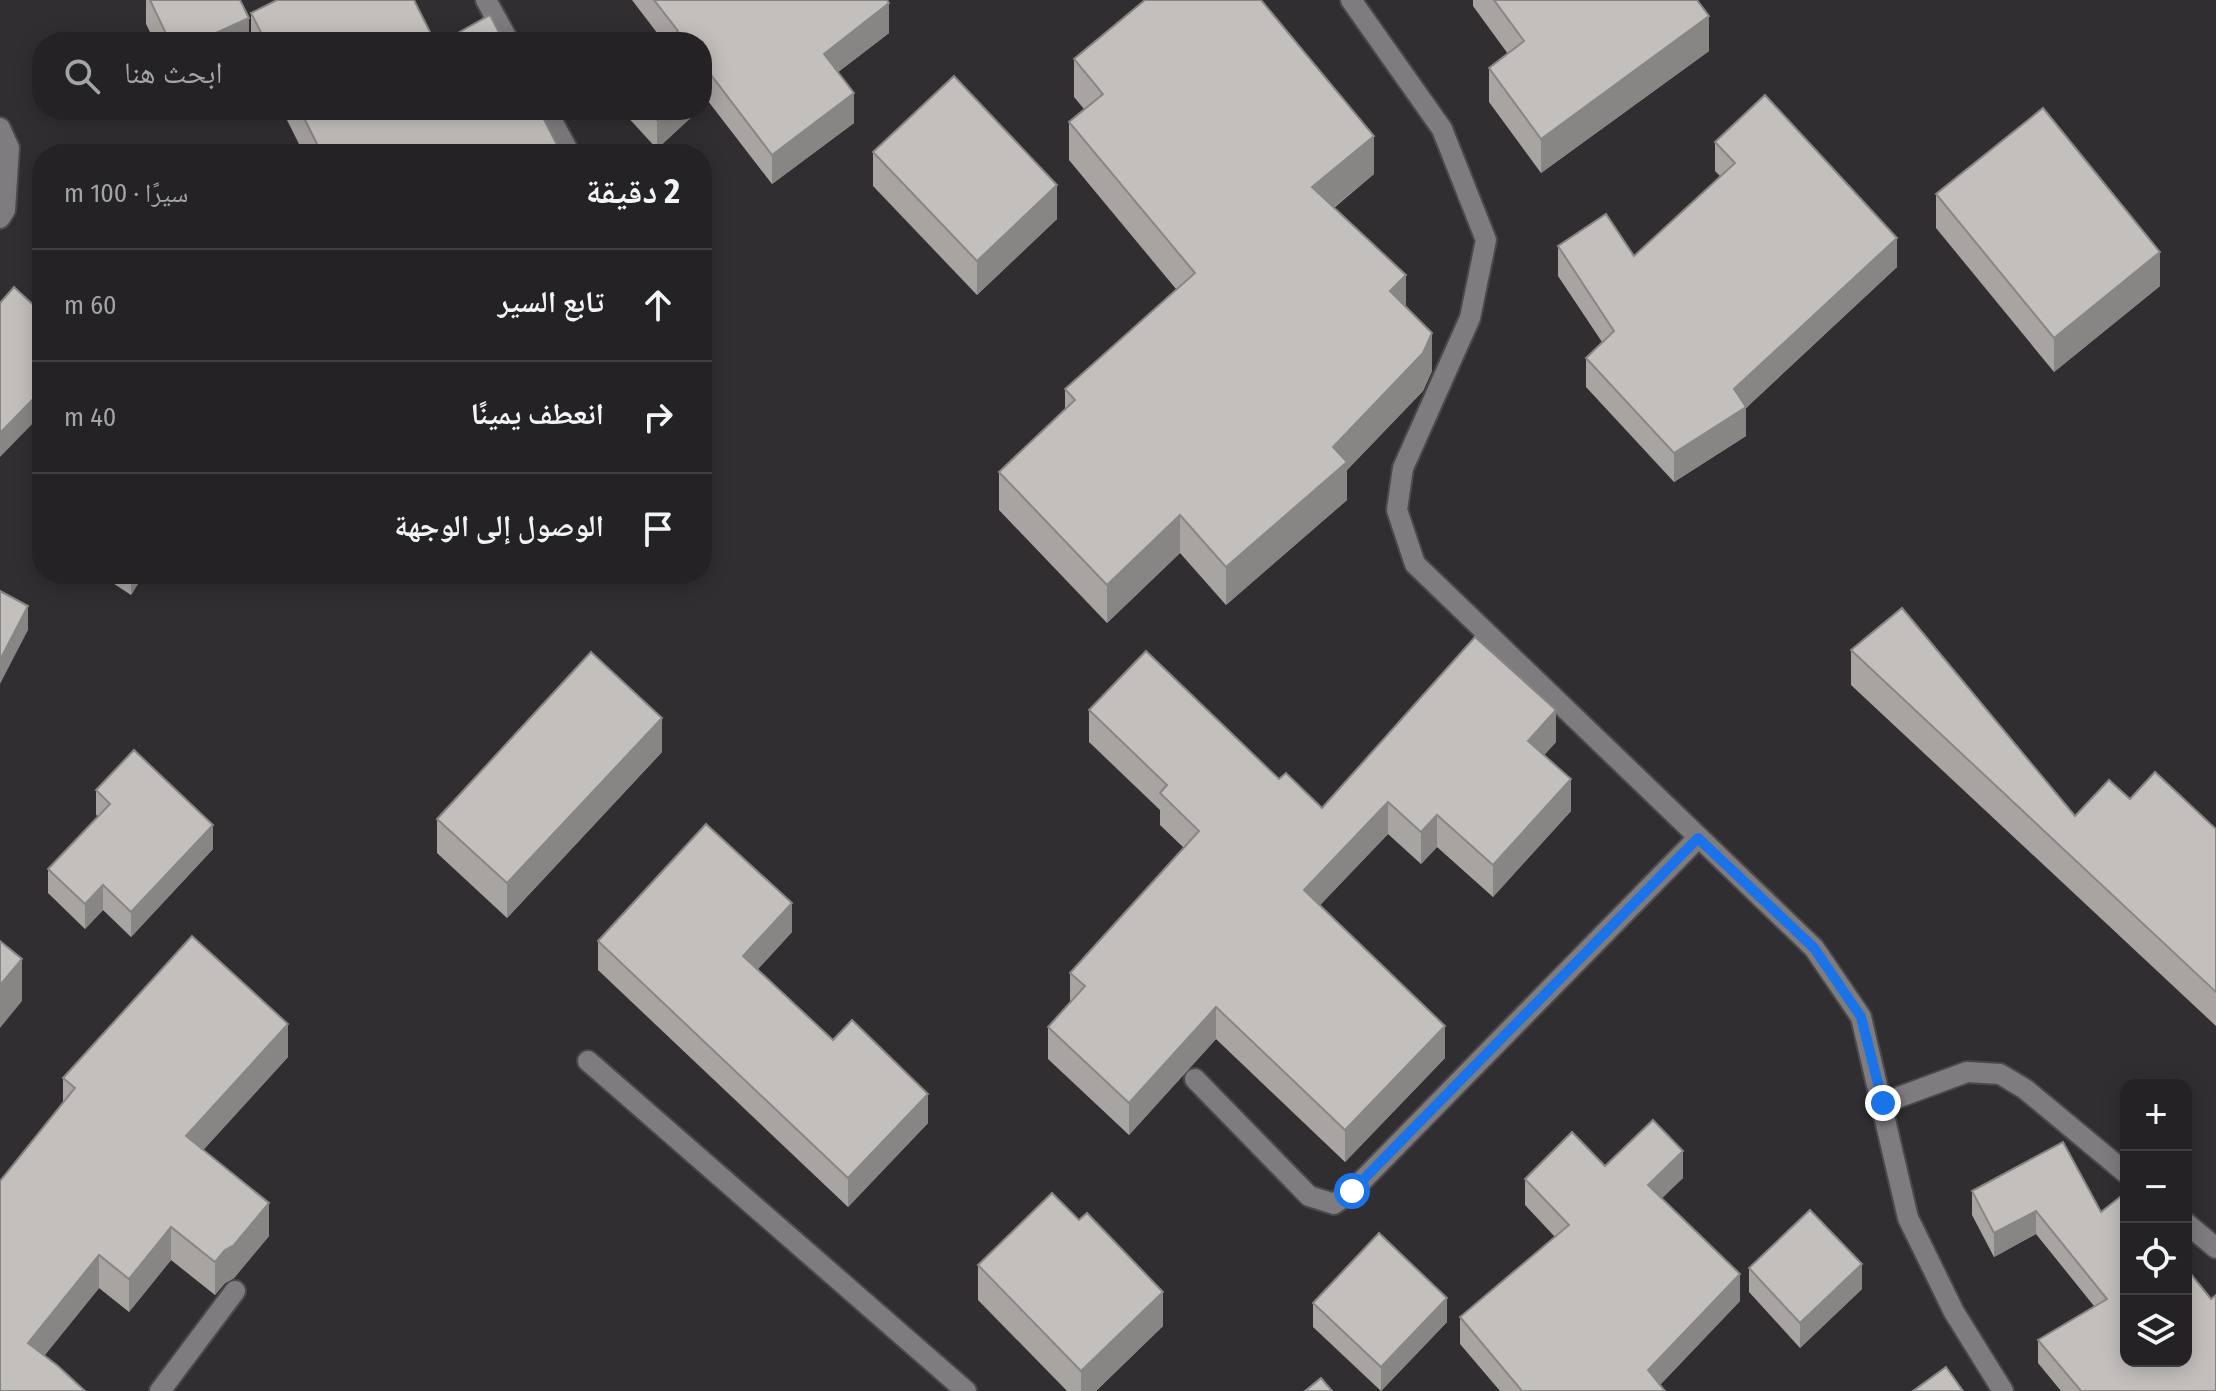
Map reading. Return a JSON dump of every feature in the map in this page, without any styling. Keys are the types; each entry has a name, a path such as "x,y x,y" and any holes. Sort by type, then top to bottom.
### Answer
{"street":[{"path":"486,0 504,32"},
{"path":"1351,0 1442,129 1486,240 1470,318 1403,468 1397,510 1415,564 1814,948 1861,1017 1908,1218 1954,1312 2003,1391"},
{"path":"551,120 565,144"},
{"path":"0,128 9,148 5,210 0,218"},
{"path":"1195,1079 1309,1196 1334,1204 1352,1191 1698,838"},
{"path":"588,1061 966,1391"},
{"path":"1883,1103 1967,1072 2000,1074 2025,1089 2120,1168"},
{"path":"2192,1228 2216,1248"},
{"path":"160,1391 235,1291"}],"building":[{"path":"150,0 240,0 249,18 218,32 165,32"},
{"path":"277,0 414,0 430,32 261,32 251,13"},
{"path":"654,0 887,0 889,3 824,54 854,93 772,155 712,76 712,32 678,31"},
{"path":"1145,0 1261,0 1374,136 1312,187 1406,275 1390,291 1432,333 1423,353 1333,447 1347,462 1226,567 1180,515 1107,585 999,472 1075,400 1065,389 1195,273 1069,122 1103,94 1074,59"},
{"path":"1494,0 1697,0 1709,16 1541,139 1489,68 1524,41"},
{"path":"490,15 499,32 460,32"},
{"path":"954,76 1057,185 977,261 873,152"},
{"path":"1765,95 1897,238 1734,389 1746,407 1674,453 1586,358 1614,331 1558,246 1606,214 1634,256 1735,163 1715,142"},
{"path":"2043,108 2160,252 2054,338 1936,194"},
{"path":"305,120 544,120 557,144 317,144"},
{"path":"14,287 32,304 32,400 0,433 0,303"},
{"path":"0,591 28,606 0,660"},
{"path":"1902,608 2075,816 2109,780 2130,799 2155,772 2216,829 2216,992 1851,650"},
{"path":"1475,637 1556,710 1528,741 1571,779 1493,865 1437,815 1421,832 1388,802 1304,890 1445,1026 1345,1130 1216,1007 1129,1103 1048,1027 1085,986 1070,973 1199,831 1160,793 1167,785 1089,710 1146,651 1279,779 1286,773 1322,808"},
{"path":"591,652 662,718 507,883 437,819"},
{"path":"134,750 213,825 131,912 103,885 85,904 48,869 110,804 96,790"},
{"path":"706,824 792,903 743,956 833,1040 852,1020 928,1094 848,1178 598,941"},
{"path":"192,936 288,1024 186,1136 269,1203 234,1245 215,1262 171,1227 129,1279 99,1255 28,1343 85,1391 0,1391 0,1181 75,1088 63,1078"},
{"path":"0,941 22,959 0,985"},
{"path":"1653,1120 1683,1151 1648,1185 1740,1274 1648,1370 1665,1391 1522,1391 1460,1317 1569,1225 1525,1179 1572,1132 1605,1166"},
{"path":"2063,1142 2101,1212 2120,1197 2120,1367 2192,1367 2192,1275 2211,1299 2216,1295 2216,1391 2081,1391 2038,1340 2107,1299 2036,1211 1994,1233 1972,1191"},
{"path":"1052,1193 1079,1220 1087,1213 1163,1292 1081,1371 978,1265"},
{"path":"1810,1210 1862,1264 1800,1323 1749,1268"},
{"path":"1379,1233 1447,1298 1381,1367 1313,1303"},
{"path":"1946,1367 1963,1391 1913,1391"},
{"path":"1321,1378 1332,1391 1305,1391"}],"route":[{"path":"1352,1191 1698,838 1814,948 1861,1017 1883,1103"}]}
